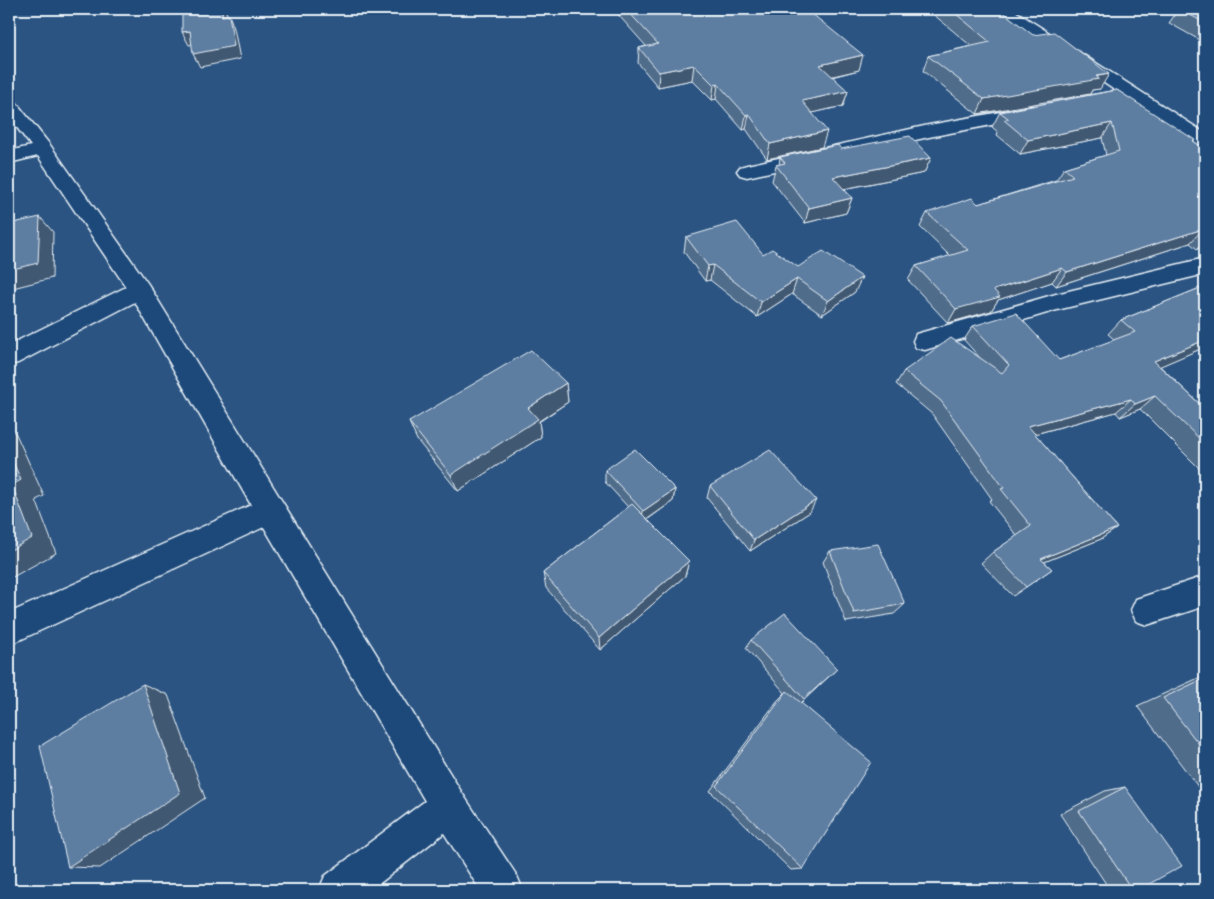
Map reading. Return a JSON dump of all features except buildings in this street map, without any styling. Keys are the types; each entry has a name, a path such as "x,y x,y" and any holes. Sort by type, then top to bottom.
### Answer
{"street":[{"path":"1002,9 1205,141"},
{"path":"1075,104 1133,93"},
{"path":"9,105 42,149 140,290 449,806 503,890"},
{"path":"747,171 929,131 1055,107"},
{"path":"9,157 42,149"},
{"path":"925,341 1056,302 1205,266"},
{"path":"9,356 140,290"},
{"path":"9,629 270,510"},
{"path":"1147,610 1205,591"},
{"path":"338,890 449,806"}]}
